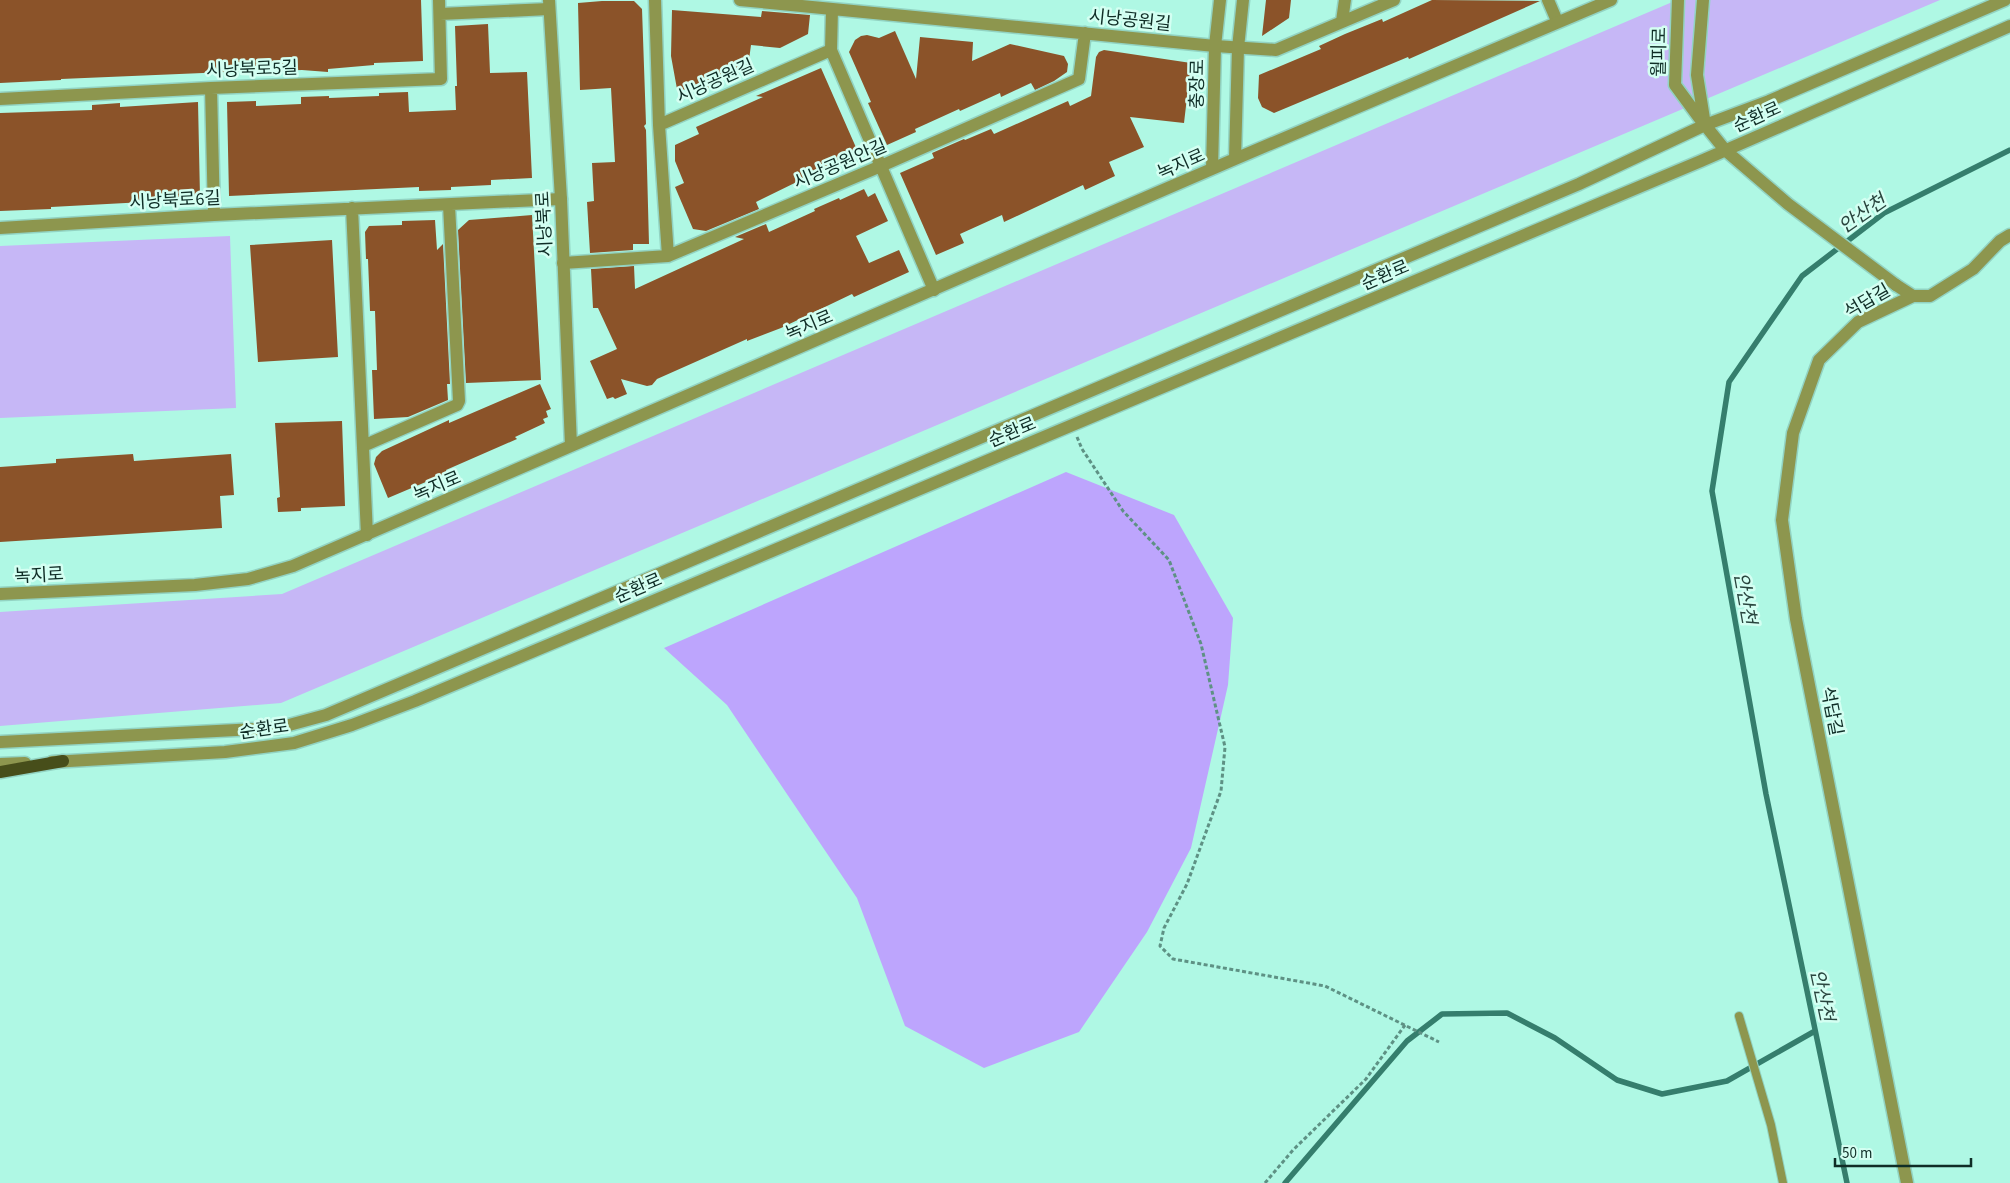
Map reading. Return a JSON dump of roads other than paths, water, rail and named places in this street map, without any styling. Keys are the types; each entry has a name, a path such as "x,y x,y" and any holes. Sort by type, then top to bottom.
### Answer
{"main road":[{"path":"0,772 63,761"}],"street":[{"name":"시낭북로5길","path":"0,99 442,79 439,0"},
{"name":"시낭공원길","path":"655,0 659,125 668,256"},
{"name":"시낭공원길","path":"740,0 1215,46 1276,50 1394,0"},
{"name":"충장로","path":"1212,169 1215,46 1220,0"},
{"path":"1235,159 1238,48 1243,0"},
{"path":"1342,21 1345,0"},
{"path":"1548,0 1557,21"},
{"name":"녹지로","path":"0,594 195,585 248,579 293,566 1235,159 1557,21 1611,0"},
{"name":"월피로","path":"1678,0 1675,84 1704,125 1725,150 1788,204 1912,296"},
{"path":"1703,0 1697,75 1704,125"},
{"name":"순환로","path":"0,742 278,728 326,715 1579,184 1704,125 1769,101 2005,0"},
{"path":"440,14 549,4"},
{"name":"시낭북로","path":"549,4 561,199 571,446"},
{"path":"832,9 830,50 934,290"},
{"name":"순환로","path":"0,764 235,751 294,743 352,725 415,701 1725,150 2010,26"},
{"name":"시낭공원안길","path":"564,263 668,256 881,166 1079,78 1085,33"},
{"name":"시낭공원길","path":"659,125 830,50"},
{"path":"211,88 214,215"},
{"name":"시낭북로6길","path":"0,228 214,215 561,199"},
{"path":"363,446 456,405 459,401 449,205"},
{"path":"352,208 367,535"},
{"name":"석답길","path":"1907,1183 1796,619 1782,520 1793,433 1819,360 1858,322 1912,296 1930,296 1973,269 2000,241 2010,235"}],"lane":[{"path":"1738,1016 1771,1125 1783,1183"}],"waterway":[{"name":"안산천","path":"1847,1183 1766,794 1712,491 1729,382 1802,276 1884,213 2010,150"},
{"path":"1285,1183 1407,1041 1442,1014 1507,1013 1555,1038 1617,1080 1662,1094 1727,1081 1815,1031"}]}
